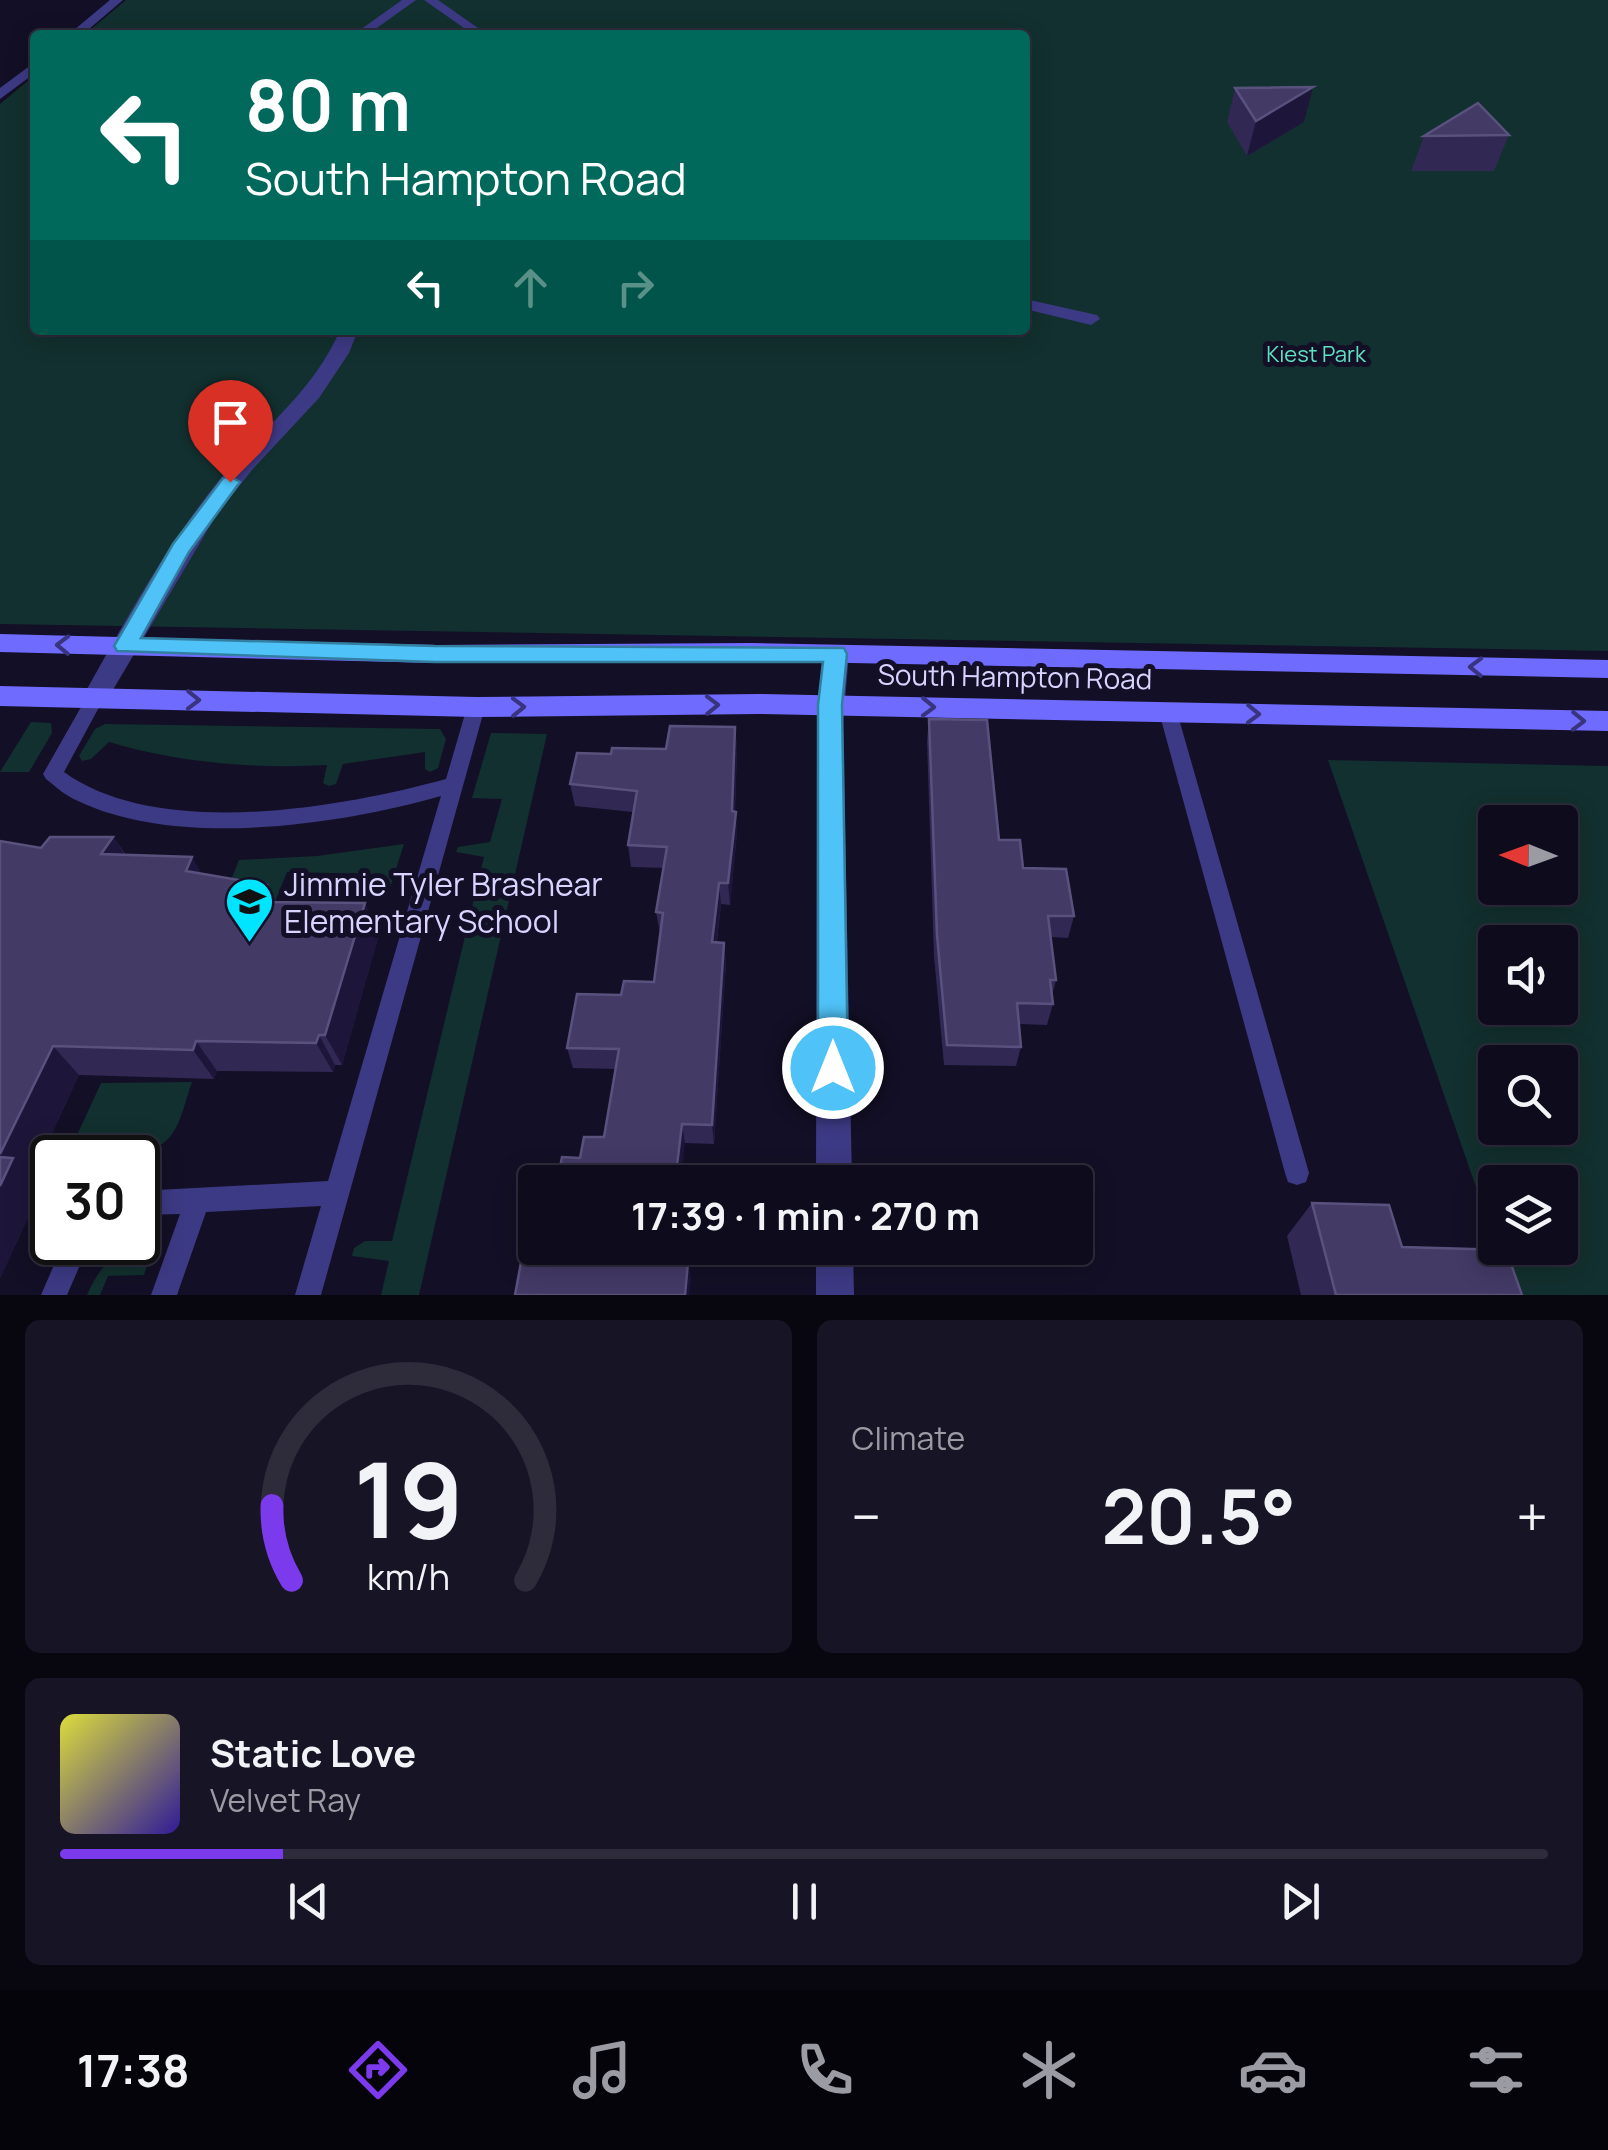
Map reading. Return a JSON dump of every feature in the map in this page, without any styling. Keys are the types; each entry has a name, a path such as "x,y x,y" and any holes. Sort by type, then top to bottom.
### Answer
{"main road":[{"name":"South Hampton Road","path":"0,643 435,654 836,654 1608,669"},
{"name":"South Hampton Road","path":"0,696 476,707 830,705 1608,722"}],"street":[{"path":"80,30 117,0"},
{"path":"366,30 410,0"},
{"path":"430,0 475,30"},
{"path":"0,95 30,70"},
{"path":"1030,305 1091,319"},
{"path":"95,698 180,549 230,482 339,361 347,335"},
{"path":"834,1165 830,705 836,654"},
{"path":"835,1265 836,1295"}],"lane":[{"path":"95,698 53,774 82,795 118,808 203,818 250,818 368,806 452,785"},
{"path":"308,1295 476,707"},
{"path":"1168,712 1297,1173"},
{"path":"160,1202 336,1194"},
{"path":"164,1295 198,1200"},
{"path":"54,1295 67,1265"}],"green space":[{"name":"Kiest Park","path":"126,0 1608,0 1608,651 0,624 0,104 30,79 30,335 1030,335 1030,30 90,30"},
{"path":"31,722 51,723 52,733 29,772 0,772"},
{"path":"105,724 440,729 446,739 438,768 430,772 425,769 425,752 343,764 336,784 329,786 323,783 327,765 217,763 109,742 91,759 82,761 79,756 95,729"},
{"path":"491,733 547,734 419,1295 381,1295 389,1261 352,1256 354,1248 365,1241 392,1241 484,857 456,852 458,847 490,842 502,799 472,798"},
{"path":"1328,760 1608,766 1608,1295 1513,1295 1503,1265 1578,1265 1578,1165 1478,1165 1478,1193"},
{"path":"404,844 389,891 368,891 372,874 287,872 271,912 222,903 239,860 317,856"},
{"path":"192,1082 172,1134 160,1145 160,1135 77,1135 101,1083"},
{"path":"106,1265 147,1265 144,1275 108,1276 100,1295 87,1295"}],"building":[{"path":"1313,87 1256,121 1235,88"},
{"path":"1478,103 1509,135 1424,136"},
{"path":"929,719 987,720 999,840 1020,840 1023,868 1066,869 1074,916 1048,916 1056,980 1050,980 1053,1004 1017,1003 1021,1047 947,1045 937,935"},
{"path":"670,726 735,727 732,811 736,812 728,883 719,883 712,942 724,943 712,1125 682,1124 677,1165 560,1165 562,1157 580,1158 584,1137 604,1137 619,1049 567,1048 577,994 621,995 624,981 654,982 663,913 656,912 667,847 628,845 637,791 570,784 577,753 611,754 612,748 666,749"},
{"path":"50,837 113,837 101,854 192,857 186,871 267,885 261,902 365,903 325,1035 319,1035 316,1043 196,1041 193,1050 53,1046 0,1154 0,841 41,848"},
{"path":"0,1157 13,1158 0,1186"},
{"path":"1312,1203 1389,1205 1402,1247 1478,1249 1478,1265 1511,1265 1522,1295 1336,1295"},
{"path":"521,1265 688,1265 685,1295 515,1295"}],"place":[{"name":"Jimmie Tyler Brashear Elementary School","path":"249,944"}],"route":[{"path":"230,482 180,549 126,646 435,654 836,654 830,705 833,1068"}]}
